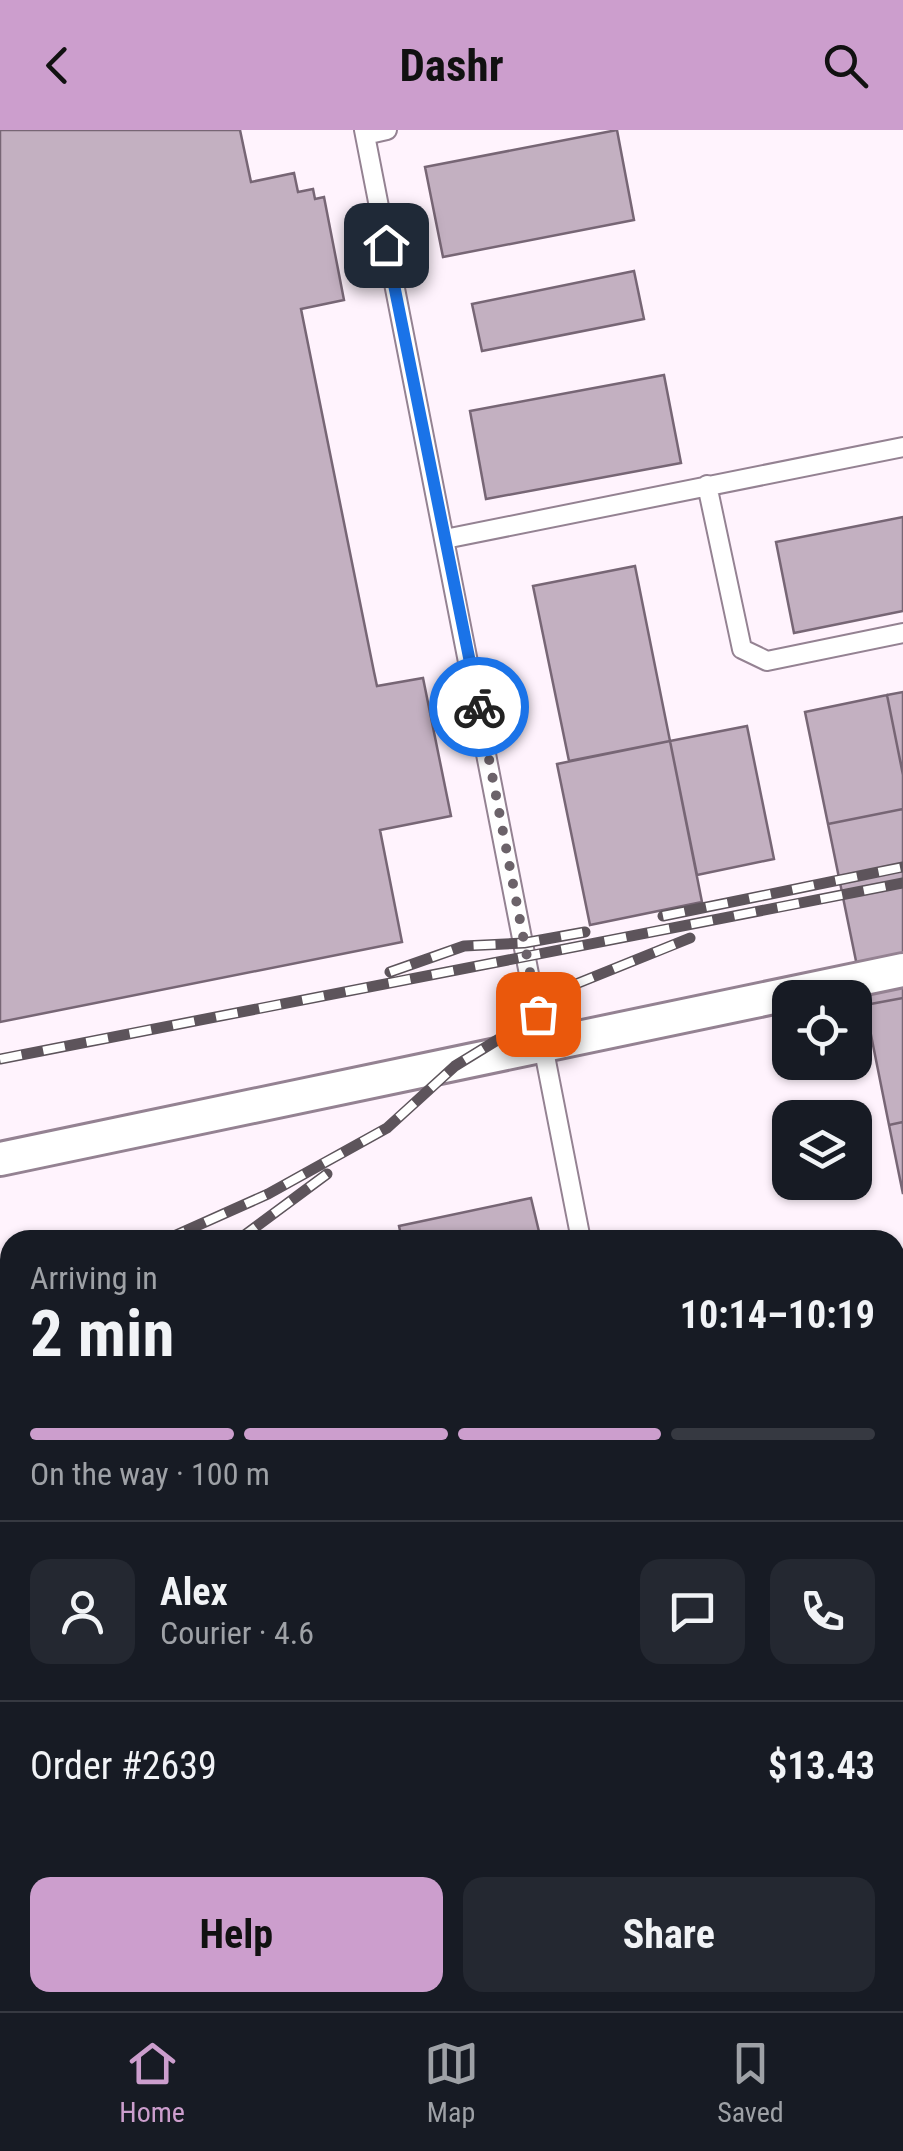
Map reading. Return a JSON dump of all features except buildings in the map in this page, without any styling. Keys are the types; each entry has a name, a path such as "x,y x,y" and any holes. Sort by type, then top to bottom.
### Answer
{"street":[{"path":"0,1159 903,970"}],"lane":[{"path":"387,130 364,132 579,1230"},
{"path":"445,539 903,447"},
{"path":"708,485 742,649 768,662 903,633"}],"railway":[{"path":"663,916 903,867"},
{"path":"0,1059 903,883"},
{"path":"390,972 464,946 524,943 585,932"},
{"path":"187,1230 268,1194 387,1128 455,1066 538,1015 571,986 690,938"},
{"path":"251,1230 327,1174"}],"way so far":[{"path":"479,707 538,1014"}],"route":[{"path":"386,245 479,707"}]}
